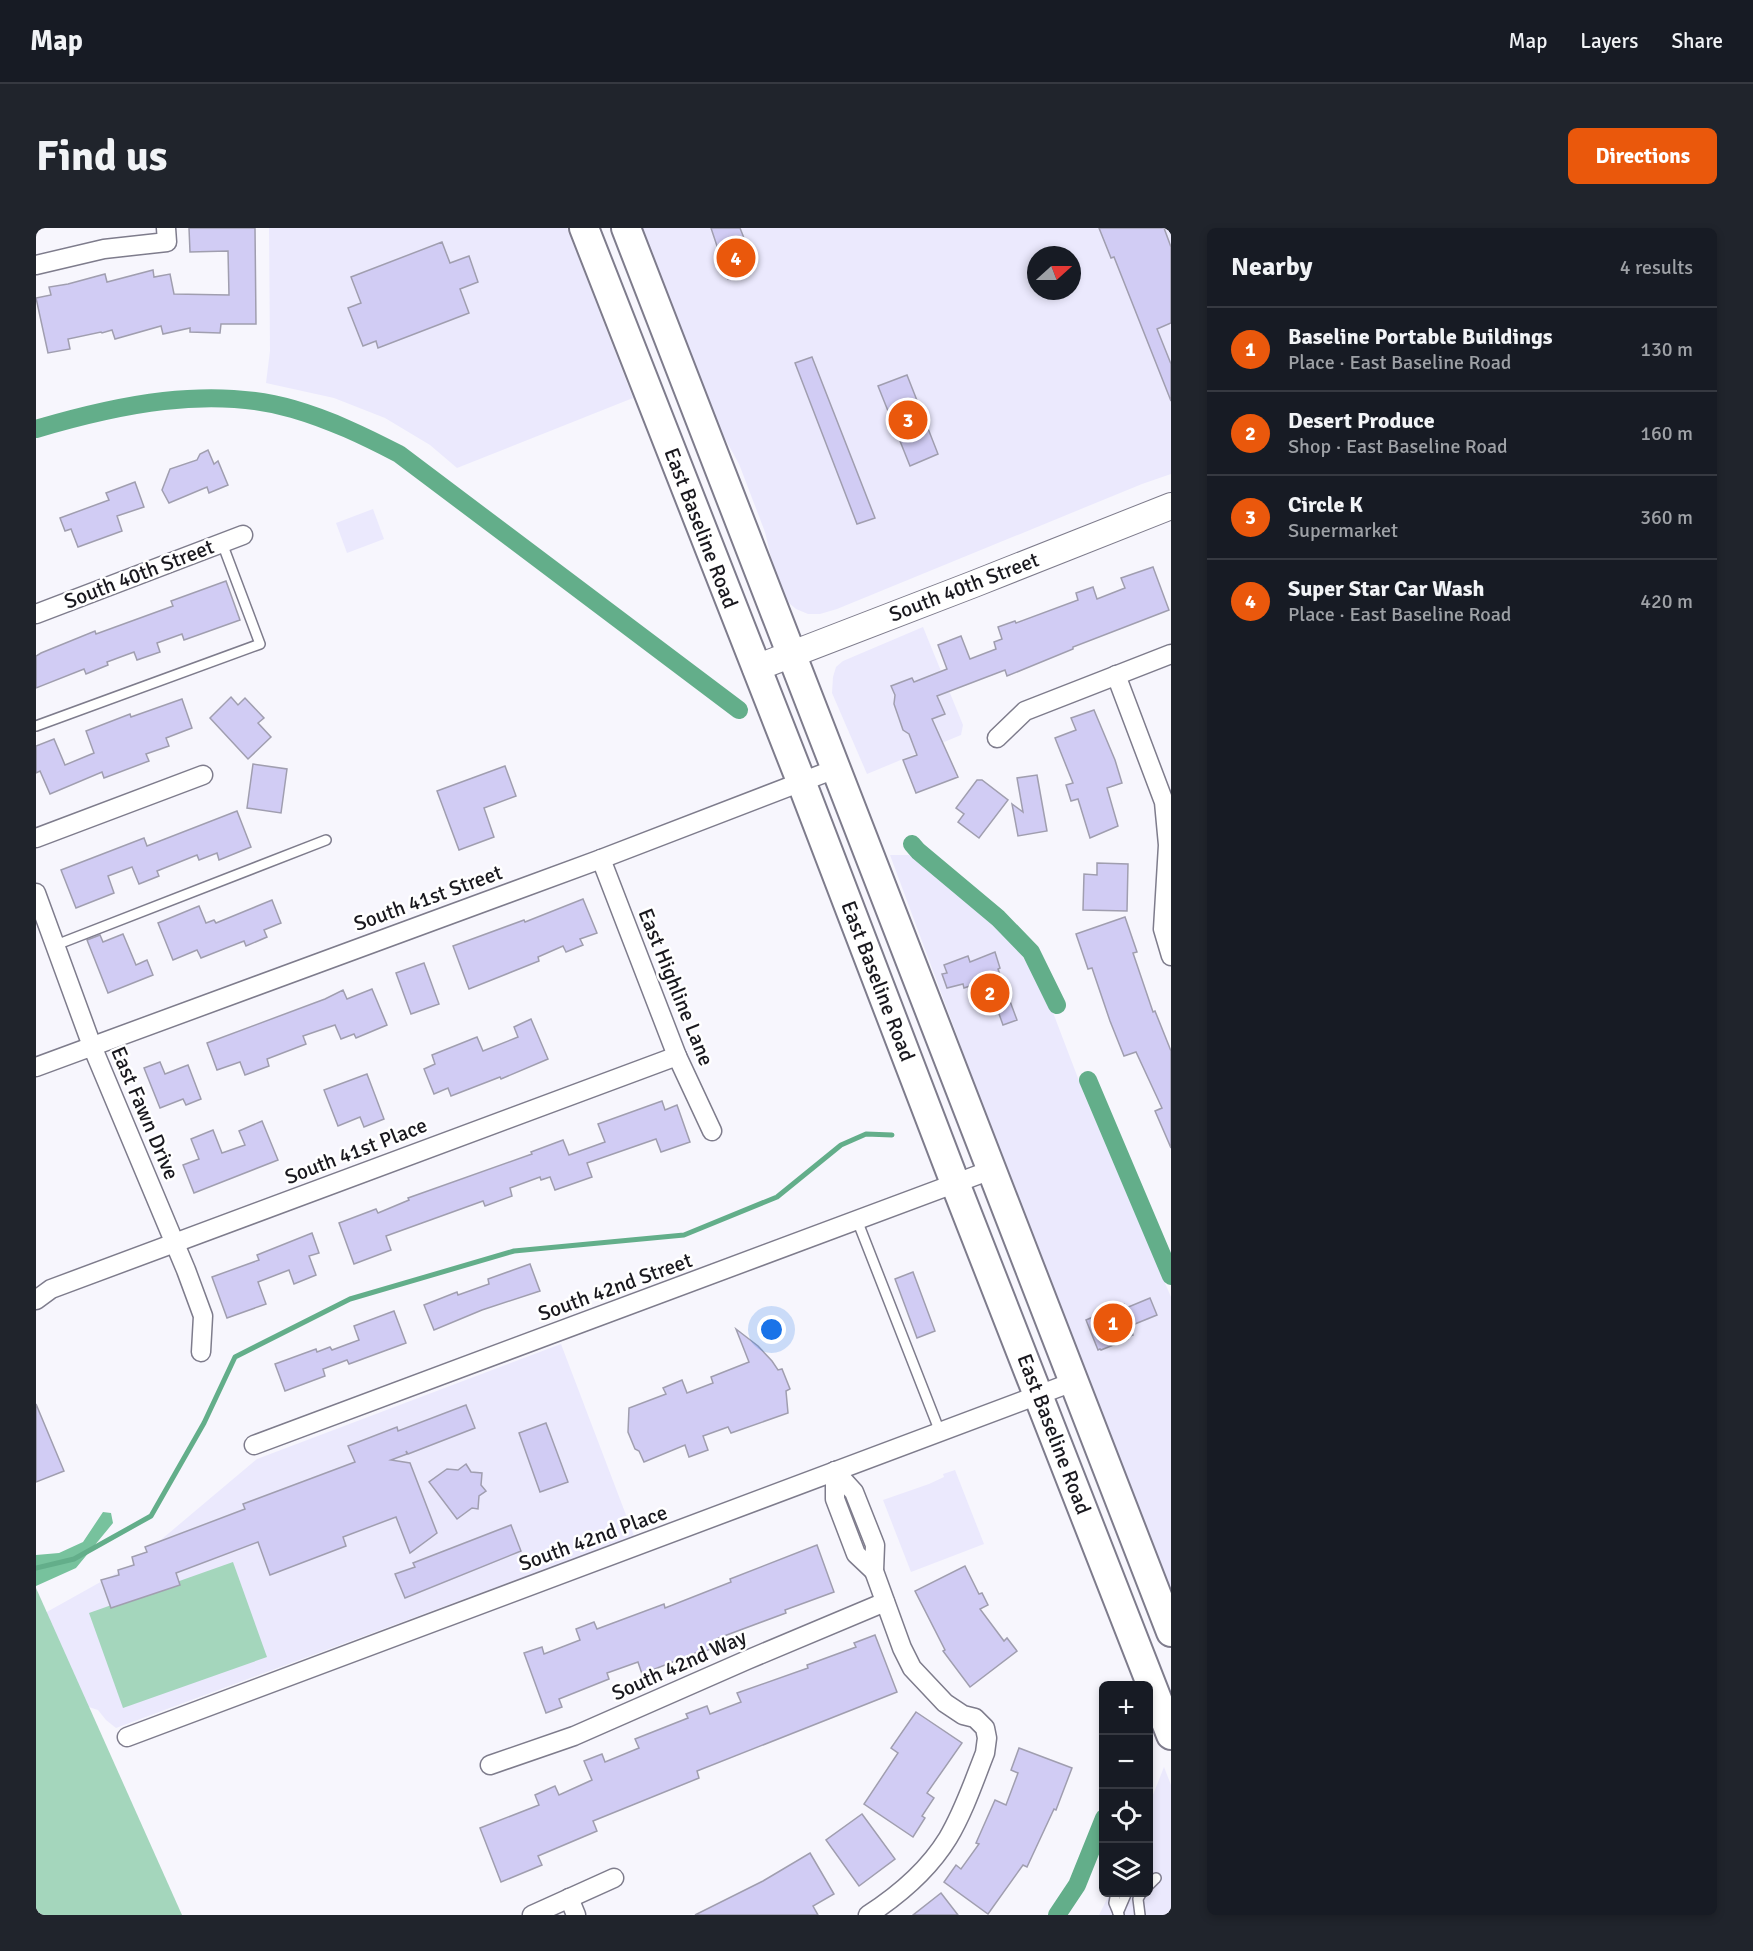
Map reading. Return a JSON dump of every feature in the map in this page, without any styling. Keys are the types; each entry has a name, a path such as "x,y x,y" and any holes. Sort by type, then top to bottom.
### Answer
{"main road":[{"name":"East Baseline Road","path":"584,228 801,781 955,1183 1170,1727"},
{"name":"East Baseline Road","path":"626,228 834,769 1171,1632"},
{"path":"626,336 662,325"},
{"name":"South 40th Street","path":"756,668 1171,506"},
{"path":"1124,1614 1158,1600"}],"street":[{"path":"36,265 166,235"},
{"name":"South 40th Street","path":"36,614 243,535"},
{"path":"997,738 1024,711 1171,654"},
{"path":"1116,675 1164,802 1168,845 1163,929 1171,956"},
{"name":"South 41st Street","path":"36,1067 602,859 834,769"},
{"path":"36,838 203,775"},
{"name":"East Highline Lane","path":"602,859 677,1056 712,1131"},
{"name":"East Fawn Drive","path":"36,893 92,1046 203,1316 201,1352"},
{"name":"South 41st Place","path":"36,1300 44,1286 174,1244 677,1056"},
{"name":"South 42nd Street","path":"254,1445 990,1170"},
{"name":"South 42nd Place","path":"128,1737 1073,1382"},
{"path":"835,1471 854,1492 871,1534 875,1545 874,1571 902,1648 912,1668 945,1703 963,1715 975,1718 985,1728 987,1738 985,1753 947,1838 921,1872 897,1895 868,1915"},
{"path":"835,1471 835,1499 851,1542 856,1554 874,1571"},
{"path":"851,1542 871,1534"},
{"name":"South 42nd Way","path":"490,1765 574,1736 885,1602"},
{"path":"532,1915 573,1907 614,1878"}],"lane":[{"path":"36,726 260,644 222,543"},
{"path":"56,945 326,840"},
{"path":"857,1220 940,1432"},
{"path":"1153,1881 1156,1878"},
{"path":"1115,1897 1114,1903 1118,1914"},
{"path":"1118,1914 1125,1897"},
{"path":"1139,1897 1140,1915"}],"shaded area":[{"path":"269,228 567,228 633,398 457,468 430,445 385,418 334,398 266,383 270,351"},
{"path":"642,228 1171,228 1171,474 837,609 820,614 808,614 796,609 782,597 779,591 765,532 739,464 707,406"},
{"path":"373,509 384,539 347,553 336,523"},
{"path":"923,627 963,725 961,735 867,774 832,693 836,667 843,661"},
{"path":"890,855 909,855 958,893 1018,950 1031,969 1049,1002 1084,1094 1171,1297 1171,1592 1169,1593 987,1125 959,1041"},
{"path":"561,1344 634,1536 116,1728 98,1710 73,1702 36,1618 131,1565 257,1459"},
{"path":"955,1470 984,1544 911,1572 883,1500 929,1484 944,1477 943,1474"},
{"path":"1164,1767 1171,1785 1171,1915 1099,1915 1108,1897 1153,1897 1153,1795"}],"green space":[{"path":"103,1512 111,1513 113,1523 76,1568 36,1586 36,1555 59,1553 83,1542"},
{"path":"233,1562 267,1657 123,1708 89,1613"},
{"path":"36,1588 182,1915 36,1915"}],"building":[{"path":"189,228 255,228 256,324 221,324 220,333 190,332 190,328 163,334 161,326 115,339 112,330 68,339 70,349 48,353 36,298 51,295 49,287 105,274 107,282 153,270 154,277 170,274 174,294 229,295 228,251 190,252"},
{"path":"711,228 740,228 755,266 750,268 751,270 728,279"},
{"path":"1099,228 1164,228 1171,247 1171,323 1157,329 1171,364 1171,401 1114,257 1111,258"},
{"path":"442,242 450,263 469,256 478,282 460,289 469,313 378,348 376,341 363,346 348,308 361,303 351,277"},
{"path":"812,357 875,518 857,524 795,363"},
{"path":"907,375 938,454 910,466 878,386"},
{"path":"208,450 214,464 218,461 228,485 209,493 207,487 169,503 162,490 170,469 197,460 200,454"},
{"path":"135,482 144,507 117,516 122,531 78,547 71,529 65,531 60,518 109,500 106,493"},
{"path":"1153,567 1169,610 1073,647 1073,649 1007,676 1005,670 937,696 945,714 932,719 958,777 916,793 903,760 917,755 909,734 903,730 894,704 895,695 891,686 912,678 914,682 947,669 938,645 961,636 970,659 996,649 994,642 1002,639 998,627 1015,621 1016,623 1078,600 1076,593 1093,587 1097,599 1125,588 1121,578"},
{"path":"226,581 240,620 184,640 182,634 157,643 160,652 137,660 134,652 107,662 108,665 86,674 84,669 36,688 36,656 41,653 95,631 96,634 173,606 171,601"},
{"path":"231,697 238,705 245,698 264,718 258,723 271,737 248,759 210,718"},
{"path":"182,699 192,728 166,738 169,746 146,754 149,761 104,778 102,772 50,794 40,771 36,773 36,746 54,739 65,765 94,753 86,731 130,714 131,717"},
{"path":"1094,710 1122,783 1107,788 1118,826 1090,838 1078,799 1071,801 1066,785 1073,783 1055,738 1076,730 1071,718"},
{"path":"253,764 287,769 281,813 247,808"},
{"path":"505,766 516,796 484,808 494,837 459,850 437,791"},
{"path":"1037,775 1047,831 1018,836 1012,804 1023,812 1017,778"},
{"path":"977,780 982,780 1008,800 979,838 958,822 964,814 956,808"},
{"path":"237,811 251,847 219,860 217,853 199,860 197,855 157,871 159,876 139,884 132,867 108,876 114,893 76,908 61,870 144,838 147,846"},
{"path":"1097,863 1128,864 1127,911 1083,910 1084,874 1097,875"},
{"path":"583,899 597,933 580,939 583,945 566,952 563,946 538,957 539,961 469,989 453,946 524,920 525,922"},
{"path":"272,900 281,923 264,930 267,937 246,946 244,941 201,958 197,950 173,960 158,923 199,906 206,923 214,920 216,923"},
{"path":"1125,917 1137,952 1133,953 1153,1012 1155,1011 1171,1051 1171,1148 1155,1111 1162,1108 1136,1052 1124,1056 1092,968 1088,969 1076,934"},
{"path":"123,934 136,965 147,960 153,975 108,993 87,940 100,935 103,942"},
{"path":"995,952 1000,968 998,969 1017,1020 1003,1025 994,1000 977,1006 970,986 964,988 963,984 947,988 942,974 947,973 944,965 968,956 970,962"},
{"path":"424,963 439,1004 411,1014 396,973"},
{"path":"372,989 387,1025 356,1038 354,1034 341,1039 335,1025 303,1036 306,1044 267,1059 269,1066 245,1075 240,1062 217,1070 207,1043 325,999 343,990 347,999"},
{"path":"531,1019 548,1059 501,1079 500,1077 451,1096 448,1088 434,1094 424,1069 435,1064 432,1055 477,1037 483,1051 518,1037 514,1027"},
{"path":"160,1062 165,1074 188,1065 201,1099 186,1105 183,1099 160,1108 144,1068"},
{"path":"367,1074 384,1119 364,1127 360,1117 338,1126 324,1090"},
{"path":"662,1101 665,1110 677,1105 690,1142 661,1152 656,1139 587,1163 592,1177 555,1190 550,1177 541,1180 540,1177 510,1188 512,1196 485,1206 483,1201 386,1236 391,1250 354,1264 339,1223 376,1209 378,1213 409,1200 408,1198 532,1154 531,1152 563,1140 569,1155 605,1142 598,1124"},
{"path":"262,1121 278,1160 194,1193 183,1165 199,1159 191,1139 213,1130 222,1153 245,1145 239,1131"},
{"path":"312,1233 319,1253 309,1256 316,1275 294,1284 289,1270 258,1282 266,1304 227,1318 212,1277 259,1260 257,1255"},
{"path":"530,1264 540,1291 482,1310 434,1330 424,1305 457,1292 458,1295 489,1284 488,1279"},
{"path":"913,1272 935,1331 917,1338 895,1279"},
{"path":"1150,1298 1157,1315 1130,1326 1133,1335 1127,1337 1128,1339 1098,1350 1086,1320 1124,1304 1126,1308"},
{"path":"394,1311 406,1343 349,1364 347,1360 323,1369 325,1376 285,1391 275,1364 316,1349 317,1352 330,1347 332,1350 359,1340 354,1326"},
{"path":"736,1329 758,1346 778,1370 782,1369 790,1389 786,1391 788,1413 731,1433 728,1427 703,1436 708,1450 689,1457 685,1445 644,1462 639,1451 635,1449 628,1432 629,1408 666,1394 663,1388 682,1380 687,1393 713,1383 711,1377 749,1362"},
{"path":"36,1404 64,1471 36,1482"},
{"path":"466,1405 475,1428 408,1454 406,1451 407,1454 391,1460 410,1463 437,1533 410,1553 396,1517 343,1537 346,1546 270,1575 258,1542 176,1573 180,1585 111,1608 101,1580 119,1575 118,1570 134,1565 132,1557 147,1552 145,1547 245,1509 243,1504 355,1462 348,1446 397,1427 398,1431"},
{"path":"546,1423 568,1482 540,1492 519,1433"},
{"path":"466,1464 471,1472 482,1473 481,1485 486,1491 479,1496 478,1509 472,1508 457,1519 429,1482 447,1469 458,1470"},
{"path":"511,1525 521,1551 405,1598 395,1574 415,1567 413,1563"},
{"path":"817,1545 834,1592 716,1639 718,1646 642,1674 638,1662 607,1673 609,1679 559,1699 562,1707 546,1713 524,1653 542,1647 544,1654 580,1640 576,1629 594,1622 597,1629 664,1604 665,1608 731,1582 730,1579"},
{"path":"965,1566 979,1594 982,1593 988,1605 980,1609 1004,1641 1007,1638 1017,1651 970,1687 943,1651 945,1650 915,1591"},
{"path":"875,1635 897,1692 697,1771 699,1778 593,1821 597,1831 538,1856 542,1865 501,1882 480,1828 539,1805 535,1795 555,1786 559,1795 592,1780 584,1761 602,1754 605,1762 639,1748 635,1739 688,1718 686,1714 707,1706 710,1714 741,1702 737,1693 808,1668 807,1665 856,1647 854,1643"},
{"path":"916,1712 962,1743 927,1793 934,1798 922,1816 925,1818 913,1837 864,1804 898,1753 891,1748"},
{"path":"1019,1748 1072,1768 1056,1810 1054,1809 1027,1867 1023,1865 988,1914 944,1882 956,1865 961,1869 979,1844 976,1843 995,1800 1006,1805 1018,1773 1011,1770"},
{"path":"862,1814 895,1859 859,1886 826,1840"},
{"path":"810,1853 834,1894 813,1906 818,1915 695,1915 763,1881"},
{"path":"941,1893 958,1915 913,1915"}],"waterway":[{"path":"36,429 99,412 197,398 261,402 307,413 334,423 399,454 739,710"},
{"path":"912,844 998,918 1031,952 1057,1005"},
{"path":"1088,1080 1171,1276"},
{"path":"36,1568 74,1559 151,1516 204,1423 235,1357 350,1299 514,1251 684,1235 777,1197 841,1145 866,1134 892,1135"},
{"path":"1057,1915 1077,1885 1099,1830"}],"place":[{"name":"Super Star Car Wash","path":"736,258"},
{"name":"Circle K","path":"908,420"},
{"name":"Desert Produce","path":"990,993"},
{"name":"Baseline Portable Buildings","path":"1113,1323"}]}
